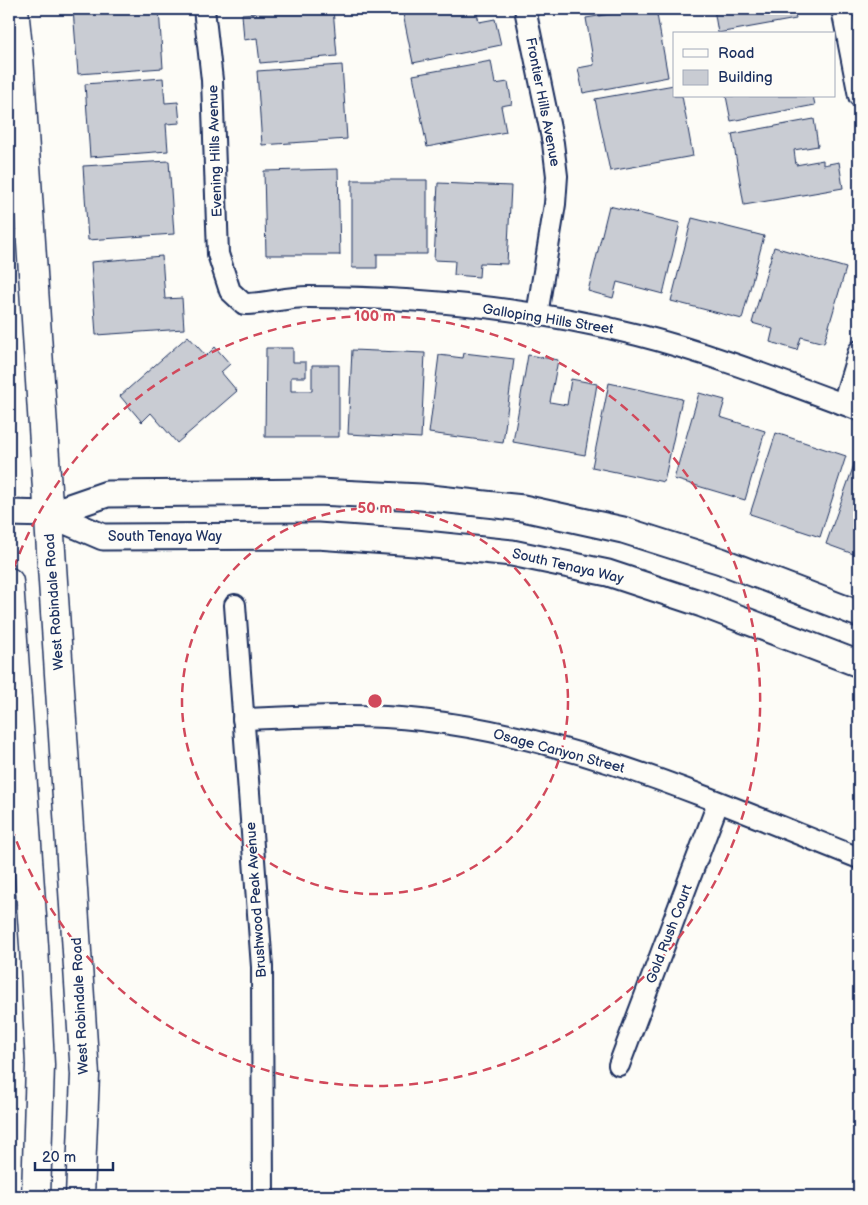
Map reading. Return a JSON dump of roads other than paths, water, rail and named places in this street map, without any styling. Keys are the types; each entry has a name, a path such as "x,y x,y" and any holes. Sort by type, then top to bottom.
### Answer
{"main road":[{"name":"West Robindale Road","path":"14,9 85,1075 80,1196"},
{"path":"9,582 39,1055 39,1143 36,1196"}],"street":[{"name":"Evening Hills Avenue","path":"204,9 212,80 218,254 230,291"},
{"name":"Frontier Hills Avenue","path":"525,9 553,143 557,176 555,204 536,315"},
{"path":"842,9 859,96"},
{"name":"Galloping Hills Street","path":"230,291 244,304 259,304 278,298 307,297 475,307 565,319 647,337 710,356 851,407"},
{"path":"851,407 859,351"},
{"path":"9,513 49,514 108,494 318,492 421,497 523,508 623,530 721,561 859,614"},
{"name":"South Tenaya Way","path":"49,514 103,537 316,536 415,542 512,553 618,576 702,604 859,664"},
{"name":"Brushwood Peak Avenue","path":"235,605 262,967 263,1196"},
{"name":"Osage Canyon Street","path":"243,719 317,716 374,717 430,722 556,747 618,766 859,858"},
{"name":"Gold Rush Court","path":"619,1065 718,803"}]}
